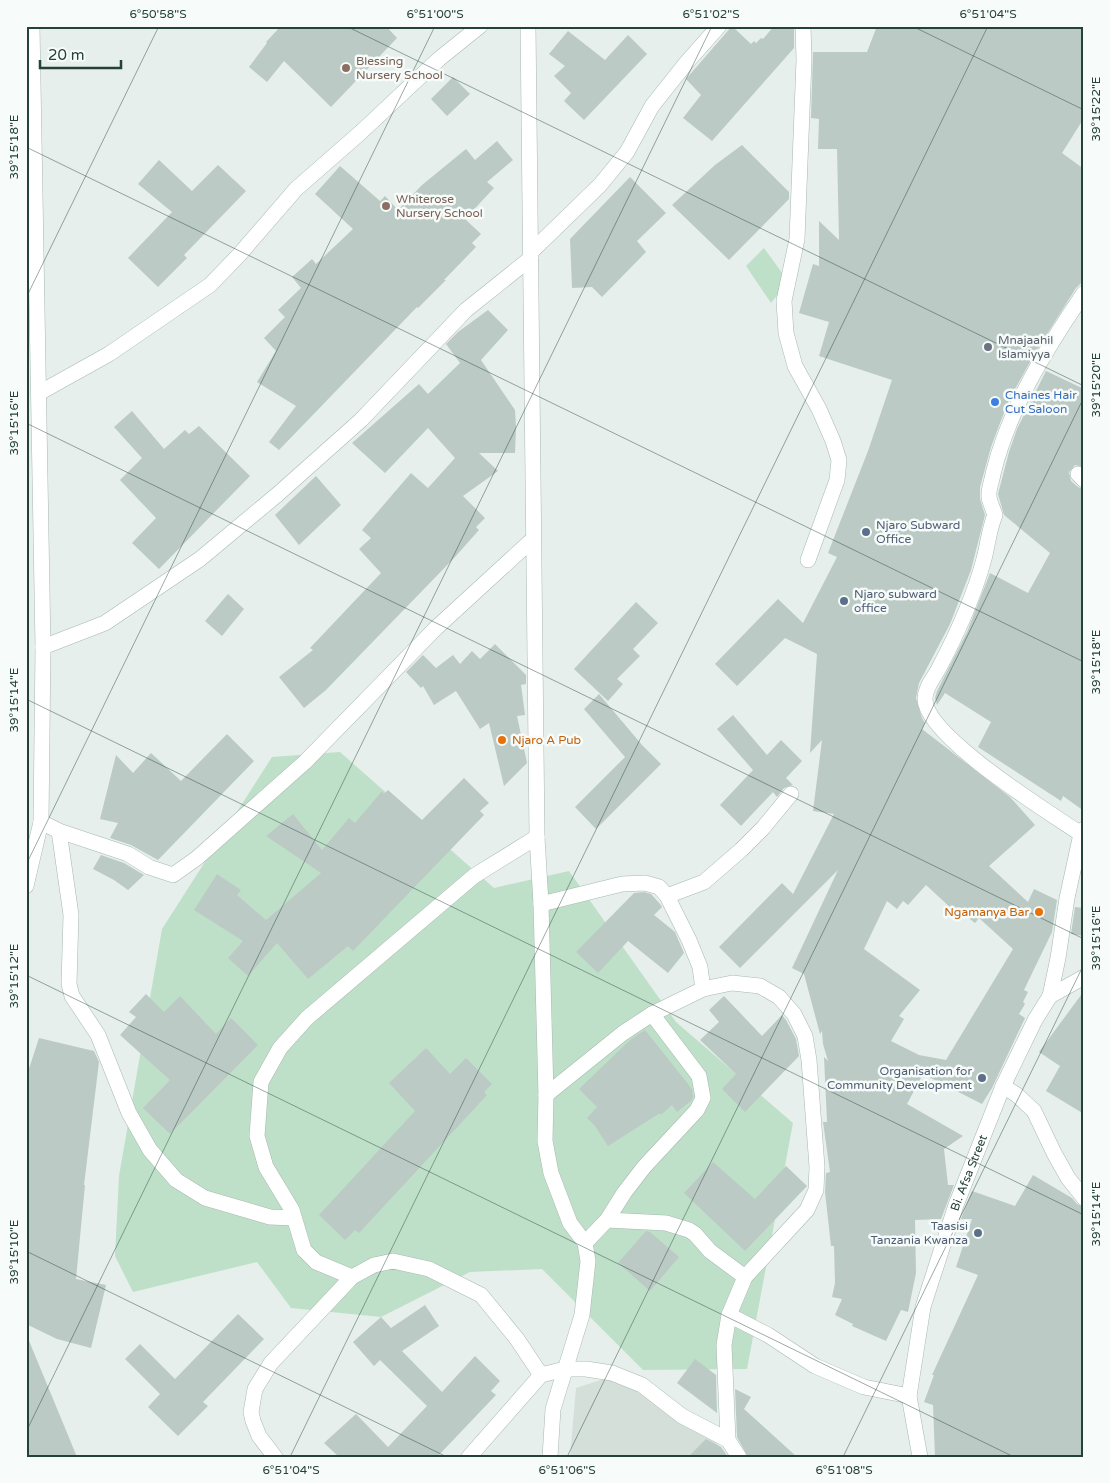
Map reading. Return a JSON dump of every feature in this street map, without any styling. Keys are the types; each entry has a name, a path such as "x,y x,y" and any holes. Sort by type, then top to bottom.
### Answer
{"street":[{"path":"26,886 41,822 43,647 32,26"},
{"path":"39,393 109,354 210,285 240,254 296,189 360,133 439,59 480,26"},
{"path":"528,26 532,540 537,837 541,904 546,1095 545,1141 551,1173 570,1223 585,1243 588,1261 582,1315 553,1409 550,1457"},
{"path":"43,647 105,623 200,559 278,494 361,420 466,310 531,255 600,185 626,152 652,106 719,26"},
{"path":"803,26 804,60 797,238 784,301 786,333 795,366 819,409 839,460 837,480 808,560"},
{"path":"1050,996 1058,958 1066,898 1082,832 983,766 948,736 936,722 925,700 927,687 939,669 969,604 984,559 989,530 995,515 988,495 995,466 1010,421 1029,381 1052,341 1084,293"},
{"path":"41,822 58,830 128,854 149,867 173,875 197,858 305,762 436,628 532,540"},
{"path":"668,896 704,882 763,828 791,794"},
{"path":"58,830 71,914 69,984 72,996 98,1035 129,1113 150,1150 176,1180 205,1198 270,1217 294,1218"},
{"path":"352,1277 316,1262 304,1250 292,1210 266,1166 257,1136 261,1082 280,1048 307,1018 474,876 537,837"},
{"path":"541,904 622,884 645,883 658,888 668,896 690,940 700,967 703,989"},
{"name":"Bi. Afsa Street","path":"920,1457 909,1396 923,1307 956,1206 1003,1086 1035,1020 1050,996 1084,977"},
{"path":"546,1095 623,1033 652,1014 703,989 732,983 760,986 779,997 794,1014 805,1036 810,1060 817,1167 816,1190 807,1210 745,1277 729,1315 724,1345 728,1440"},
{"path":"585,1243 607,1220 624,1193 644,1168 697,1110 703,1098 699,1076 652,1014"},
{"path":"1003,1086 1017,1094 1034,1111 1068,1178 1084,1198"},
{"path":"607,1220 666,1223 689,1230 710,1251 745,1277"},
{"path":"275,1457 259,1436 253,1421 251,1412 255,1389 271,1363 352,1277 374,1265 393,1261 429,1269 480,1295 517,1339 540,1375"},
{"path":"729,1315 768,1335 815,1366 864,1387 909,1396"},
{"path":"470,1457 540,1375 565,1369 586,1369 612,1373 642,1385 682,1416 728,1440 739,1457"}],"shaded area":[{"path":"619,1374 712,1438 728,1457 570,1457 576,1388"}],"green space":[{"path":"764,248 788,281 771,303 746,266"},
{"path":"340,752 494,888 569,871 676,1022 793,1123 747,1369 643,1370 542,1269 470,1272 381,1317 291,1308 257,1262 133,1292 115,1256 119,1176 162,929 272,757"}],"building":[{"path":"281,26 386,26 397,38 331,107 284,61 267,82 249,67 266,42"},
{"path":"732,26 751,44 754,41 756,43 761,38 763,39 774,26 794,26 794,48 712,141 683,118 701,95 686,79"},
{"path":"877,26 1084,26 1084,118 1062,153 1084,169 1084,280 1076,288 1035,353 1010,398 991,447 980,487 980,499 985,515 971,570 950,624 919,683 916,698 925,723 922,729 1010,797 1035,825 989,866 1028,902 1034,889 1057,900 1052,932 1024,990 1028,992 1023,1002 1025,1004 1019,1014 1025,1018 992,1088 982,1104 923,1074 907,1104 963,1136 944,1149 948,1185 954,1185 941,1219 915,1220 916,1273 908,1312 901,1310 886,1341 852,1326 853,1324 835,1315 842,1299 832,1297 835,1283 834,1246 831,1246 825,1192 826,1173 830,1172 823,1122 827,1122 824,1057 828,1061 823,1044 822,1031 820,1034 804,974 792,968 838,870 740,968 719,947 782,883 793,894 834,814 813,811 822,740 810,753 817,654 785,638 737,686 715,664 778,599 803,623 837,557 828,553 868,451 892,380 819,356 829,322 799,313 813,264 819,266 819,221 839,240 837,149 818,149 819,119 811,118 813,52 867,52","holes":["926,885 953,910 956,908 975,923 979,918 1013,949 946,1060 919,1055 891,1041 904,1019 899,1016 920,990 864,949 887,901 897,909 903,901 908,905"]},
{"path":"568,31 605,60 628,35 647,54 584,120 564,101 571,93 554,76 565,66 549,54"},
{"path":"453,77 470,94 447,116 431,99"},
{"path":"497,141 513,160 487,182 494,188 465,219 481,234 472,243 476,247 279,450 269,442 296,406 257,382 276,351 264,338 285,317 278,310 301,288 292,277 312,259 316,264 353,229 315,194 340,166 380,201 385,196 398,210 422,185 466,149 475,160"},
{"path":"742,145 789,192 789,199 729,260 672,205 715,165"},
{"path":"159,160 192,191 218,165 246,191 184,255 187,258 158,287 128,258 172,212 138,184"},
{"path":"630,177 666,213 637,241 646,252 602,297 592,287 572,288 570,239"},
{"path":"488,310 508,330 481,360 515,410 516,427 515,453 479,453 498,471 463,496 485,518 476,527 479,530 455,557 326,690 304,708 279,677 313,650 310,648 381,573 359,549 371,538 362,530 411,473 428,488 455,458 428,428 385,473 352,443 419,384 428,394 460,363 446,344 458,332"},
{"path":"1046,371 1084,389 1084,467 1075,465 1069,472 1071,481 1084,489 1084,811 1063,796 1061,801 978,747 991,722 945,693 937,705 935,698 967,632 990,573 1028,593 1050,553 1004,515 998,494 1017,429"},
{"path":"132,411 164,449 185,430 189,434 199,426 250,476 159,569 132,543 156,518 120,480 142,458 114,427"},
{"path":"316,476 341,505 299,545 275,515"},
{"path":"228,594 244,609 222,636 205,621"},
{"path":"636,602 658,623 633,649 640,656 617,679 623,684 608,701 574,669"},
{"path":"495,644 526,675 526,684 521,685 525,715 517,716 527,763 504,786 489,723 480,729 456,691 434,705 423,686 421,688 406,672 423,655 436,668 453,655 460,664 472,651 480,659"},
{"path":"599,694 642,745 661,764 596,829 575,807 625,757 584,709"},
{"path":"733,715 767,755 781,740 802,761 786,778 793,785 784,788 777,797 773,792 741,826 720,805 753,770 717,729"},
{"path":"227,734 254,761 158,860 131,845 110,838 118,823 100,819 116,755 133,773 151,753 181,781"},
{"path":"464,778 489,803 480,811 484,815 353,951 348,946 308,979 277,943 248,976 228,958 243,941 194,910 217,874 241,890 237,895 266,920 321,873 266,836 293,814 322,850 349,818 355,823 382,791 384,794 388,790 422,820"},
{"path":"101,855 124,863 144,875 128,890 93,869"},
{"path":"644,892 651,894 662,907 654,915 675,932 684,953 668,973 628,941 598,973 576,952 634,893"},
{"path":"1075,907 1084,908 1084,936 1071,934"},
{"path":"1084,991 1084,1114 1046,1091 1060,1066 1039,1052"},
{"path":"146,994 164,1012 180,996 216,1034 231,1018 258,1045 170,1134 143,1108 170,1080 120,1035 136,1017 129,1012"},
{"path":"724,996 762,1036 782,1015 796,1039 799,1056 745,1112 722,1089 736,1074 700,1040 719,1022 709,1010"},
{"path":"645,1030 692,1089 693,1097 692,1100 677,1112 672,1105 661,1115 660,1113 608,1146 595,1126 587,1118 597,1107 579,1089 630,1040"},
{"path":"39,1038 94,1051 99,1062 84,1185 76,1279 106,1285 91,1348 57,1339 26,1324 26,1078"},
{"path":"426,1048 450,1074 466,1058 492,1084 484,1092 487,1095 359,1233 355,1230 345,1240 319,1215 415,1111 389,1083"},
{"path":"713,1162 755,1199 786,1166 807,1186 745,1251 684,1193"},
{"path":"1033,1175 1084,1207 1084,1457 935,1457 933,1405 924,1402 934,1375 932,1375 978,1275 956,1267 972,1219 961,1219 972,1191 1015,1206"},
{"path":"646,1231 650,1232 679,1257 650,1291 618,1263"},
{"path":"425,1305 439,1326 402,1351 442,1392 475,1356 500,1381 491,1391 496,1395 437,1457 339,1457 324,1443 356,1414 388,1447 427,1406 380,1360 374,1366 353,1342 381,1317 391,1328"},
{"path":"238,1314 264,1339 203,1402 208,1406 178,1436 148,1407 160,1394 125,1359 140,1344 175,1379"},
{"path":"27,1336 77,1457 26,1457"},
{"path":"695,1359 716,1375 717,1413 677,1383"},
{"path":"735,1389 751,1397 744,1409 797,1457 748,1457 737,1437"},
{"path":"706,1439 721,1447 728,1457 688,1457"}],"place":[{"name":"Blessing Nursery School","path":"346,68"},
{"name":"Whiterose Nursery School","path":"386,206"},
{"name":"Mnajaahil Islamiyya","path":"988,347"},
{"name":"Chaines Hair Cut Saloon","path":"995,402"},
{"name":"Njaro Subward Office","path":"866,532"},
{"name":"Njaro subward office","path":"844,601"},
{"name":"Njaro A Pub","path":"502,740"},
{"name":"Ngamanya Bar","path":"1039,912"},
{"name":"Organisation for Community Development","path":"982,1078"},
{"name":"Taasisi Tanzania Kwanza","path":"978,1233"}]}
